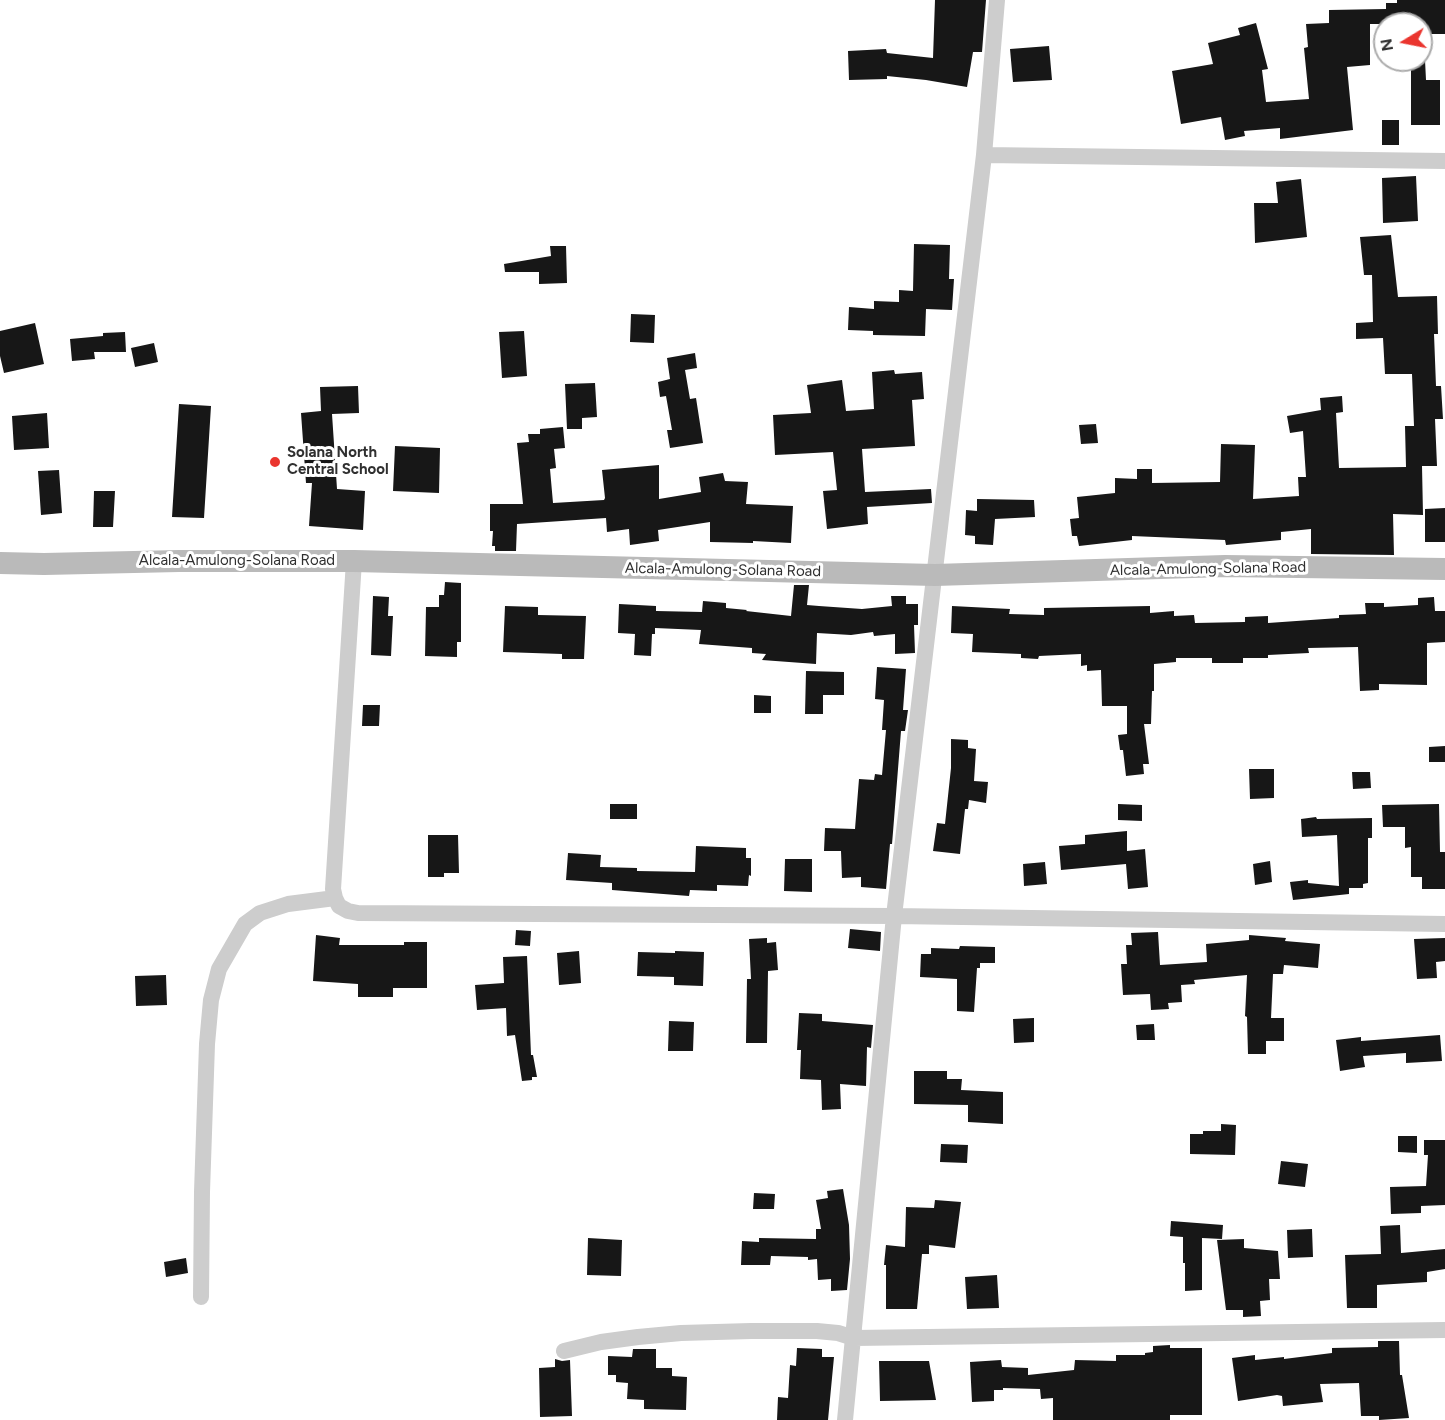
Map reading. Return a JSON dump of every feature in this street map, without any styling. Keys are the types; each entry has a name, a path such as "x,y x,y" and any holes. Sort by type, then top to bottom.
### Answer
{"main road":[{"name":"Alcala-Amulong-Solana Road","path":"0,563 354,561 935,575 1225,566 1445,569"}],"street":[{"path":"845,1420 894,916 984,155 997,0"},
{"path":"984,155 1445,161"},
{"path":"354,561 333,889 334,898 339,906 348,911 358,913 894,916 1445,924"},
{"path":"201,1297 207,1044 211,1000 219,969 245,924 260,913 288,904 334,898"},
{"path":"564,1351 602,1342 681,1333 817,1331 838,1333 854,1338 1445,1330"}],"building":[{"path":"935,0 986,0 982,52 973,52 967,87 887,76 887,79 849,80 848,51 886,49 887,53 933,58"},
{"path":"1397,0 1445,0 1445,34 1433,34 1433,12 1373,12 1373,24 1370,24 1370,65 1347,67 1353,130 1280,139 1280,128 1244,131 1245,136 1225,140 1221,117 1181,124 1172,71 1213,64 1208,43 1240,35 1238,28 1256,23 1268,69 1262,70 1266,102 1309,99 1304,48 1308,47 1306,24 1329,23 1329,10 1386,9 1386,3 1397,3"},
{"path":"1049,46 1052,80 1013,82 1010,49"},
{"path":"1411,72 1426,72 1426,80 1440,80 1440,125 1411,125"},
{"path":"1382,120 1399,120 1399,145 1382,145"},
{"path":"1416,176 1418,221 1383,223 1382,178"},
{"path":"1301,179 1307,237 1255,243 1254,203 1278,203 1276,182"},
{"path":"1391,235 1398,297 1437,296 1438,334 1434,334 1436,386 1441,386 1443,419 1435,419 1437,466 1422,466 1423,515 1393,514 1394,555 1311,554 1311,529 1281,532 1281,540 1226,545 1225,540 1132,536 1132,540 1079,546 1077,536 1072,536 1070,519 1079,518 1077,497 1115,493 1115,478 1137,479 1137,469 1152,469 1152,483 1220,482 1221,444 1255,445 1253,499 1299,496 1298,477 1306,477 1303,431 1290,433 1287,416 1321,410 1320,398 1342,396 1343,412 1336,413 1339,468 1406,467 1405,426 1414,426 1412,374 1385,374 1383,338 1356,339 1356,323 1373,322 1372,275 1364,275 1360,237"},
{"path":"914,244 950,245 949,279 954,279 952,310 926,309 925,336 873,335 873,331 848,330 849,307 874,309 874,301 899,302 899,290 913,291"},
{"path":"550,246 566,246 567,283 539,284 539,272 505,272 504,264 551,256"},
{"path":"631,314 655,315 654,343 630,342"},
{"path":"35,323 44,364 4,373 0,356 0,331"},
{"path":"524,331 527,376 502,378 499,332"},
{"path":"125,332 126,352 94,352 95,359 72,361 70,339"},
{"path":"154,343 158,362 135,367 131,348"},
{"path":"695,353 697,368 685,370 690,399 696,398 703,443 670,448 667,430 672,430 666,396 660,397 658,382 670,379 667,358"},
{"path":"894,370 895,374 922,372 924,399 912,400 915,446 862,449 865,492 931,489 932,503 867,507 868,524 827,529 823,491 837,490 833,452 775,455 773,415 811,413 807,385 842,380 846,411 874,409 872,372"},
{"path":"595,383 597,417 582,418 582,429 567,429 565,384"},
{"path":"358,386 359,413 332,414 337,489 365,491 363,530 309,526 312,483 306,483 301,413 321,411 320,387"},
{"path":"179,404 211,406 204,518 172,517"},
{"path":"47,413 49,448 14,450 12,416"},
{"path":"1096,424 1098,443 1081,444 1079,425"},
{"path":"563,427 565,448 554,449 556,468 550,469 553,503 604,500 602,470 659,465 659,499 701,492 699,477 723,473 725,481 748,482 746,504 793,506 791,543 710,542 710,522 658,530 659,541 630,545 629,529 607,532 606,518 517,524 516,551 495,551 495,546 492,546 493,531 490,531 490,504 523,504 517,443 529,442 528,434 540,434 540,429"},
{"path":"395,446 440,448 439,493 393,491"},
{"path":"59,470 62,513 41,515 38,471"},
{"path":"94,491 115,491 113,527 93,527"},
{"path":"977,499 1034,500 1035,517 995,519 993,545 975,544 975,536 965,535 966,510 977,511"},
{"path":"1445,508 1445,542 1425,542 1425,509"},
{"path":"445,582 461,583 461,642 457,642 457,657 425,656 426,607 439,607 439,595 444,595"},
{"path":"794,585 809,585 807,605 862,609 892,606 891,596 906,596 906,604 918,604 918,625 914,625 915,653 895,654 895,634 874,636 873,632 851,635 817,633 816,664 762,660 766,654 752,653 752,648 699,644 701,630 655,628 655,634 652,634 651,656 634,655 635,634 618,633 619,604 656,606 656,611 702,612 703,601 726,603 726,608 791,616"},
{"path":"373,596 389,597 388,616 393,616 391,656 371,655"},
{"path":"1434,597 1435,611 1445,611 1445,642 1427,643 1427,685 1379,684 1379,690 1360,691 1358,647 1308,648 1309,653 1268,655 1268,658 1243,658 1243,663 1212,663 1212,658 1176,658 1176,662 1154,664 1151,724 1144,724 1149,764 1143,764 1144,774 1126,776 1123,750 1120,750 1118,735 1127,734 1127,706 1102,706 1101,670 1087,671 1087,665 1081,666 1081,654 1039,656 1038,659 1021,658 1021,654 972,652 973,634 951,633 952,606 1010,609 1009,614 1044,615 1044,608 1150,606 1150,613 1174,611 1174,616 1194,615 1195,623 1245,622 1245,617 1268,616 1268,623 1366,614 1365,603 1384,603 1384,607 1418,605 1418,598"},
{"path":"505,606 538,607 538,615 586,616 584,659 562,659 562,654 503,652"},
{"path":"877,667 906,669 903,710 908,710 905,731 901,731 886,889 861,887 861,877 842,878 841,851 824,851 825,828 855,829 859,779 874,780 875,774 882,775 886,730 882,730 884,700 875,699"},
{"path":"806,671 844,672 844,695 823,695 823,714 805,714"},
{"path":"754,695 771,696 771,713 754,713"},
{"path":"363,705 380,705 379,726 362,726"},
{"path":"951,739 968,740 968,748 976,749 974,781 988,782 986,803 969,800 968,809 965,809 960,854 933,851 937,823 945,824 951,768"},
{"path":"1445,746 1445,762 1429,762 1429,747"},
{"path":"1249,769 1274,769 1274,798 1250,799"},
{"path":"1352,772 1370,772 1371,788 1353,789"},
{"path":"610,804 637,804 637,819 610,819"},
{"path":"1118,804 1142,805 1142,821 1118,820"},
{"path":"1439,804 1440,852 1445,852 1445,889 1422,889 1422,877 1411,877 1411,847 1405,848 1405,827 1383,827 1382,805"},
{"path":"1316,817 1317,819 1372,818 1372,838 1368,838 1368,883 1363,884 1363,888 1349,888 1349,894 1293,900 1290,882 1308,880 1308,883 1339,886 1337,835 1302,837 1301,819"},
{"path":"1127,831 1127,851 1145,849 1148,887 1128,889 1126,864 1061,870 1059,846 1085,844 1085,835"},
{"path":"428,835 458,835 459,873 444,873 444,877 428,877"},
{"path":"696,846 746,848 746,858 751,858 751,876 749,875 748,886 717,885 717,891 690,890 689,896 612,890 612,883 566,880 568,853 601,855 600,867 637,868 637,871 695,872"},
{"path":"785,859 812,859 812,892 784,891"},
{"path":"1270,861 1272,882 1255,885 1253,864"},
{"path":"1045,862 1047,884 1024,886 1023,864"},
{"path":"850,929 881,932 880,951 848,948"},
{"path":"516,930 531,931 530,946 515,945"},
{"path":"1158,932 1160,965 1207,962 1206,944 1249,940 1249,935 1320,944 1318,968 1284,965 1283,974 1273,974 1271,1018 1284,1018 1284,1041 1266,1041 1266,1054 1248,1054 1247,1017 1245,1016 1247,975 1194,980 1195,984 1181,985 1182,1002 1168,1003 1169,1009 1151,1010 1150,994 1123,995 1121,964 1127,964 1126,945 1132,945 1131,933"},
{"path":"316,935 340,938 339,945 404,945 404,942 427,942 427,988 393,988 393,997 358,997 358,984 313,981"},
{"path":"767,938 767,943 776,942 778,970 768,971 767,1043 746,1043 747,979 751,979 749,939"},
{"path":"1445,938 1445,961 1436,962 1437,978 1417,979 1414,939"},
{"path":"960,946 995,947 995,963 980,963 980,968 977,968 974,1012 957,1011 957,979 920,977 921,954 931,954 931,948 959,949"},
{"path":"579,951 581,983 559,985 557,953"},
{"path":"675,951 704,952 703,986 674,985 674,977 637,976 638,952 675,953"},
{"path":"527,956 531,1055 533,1055 537,1077 522,1081 515,1035 507,1036 506,1008 477,1010 475,985 504,983 503,957"},
{"path":"166,975 167,1005 136,1006 135,976"},
{"path":"799,1013 822,1014 822,1021 873,1025 871,1048 867,1047 866,1086 840,1084 841,1109 822,1110 821,1080 800,1079 801,1050 797,1050"},
{"path":"1034,1018 1034,1042 1014,1043 1013,1019"},
{"path":"669,1021 694,1022 693,1051 668,1051"},
{"path":"1154,1024 1155,1040 1137,1040 1136,1025"},
{"path":"1440,1035 1442,1061 1406,1063 1406,1053 1363,1056 1365,1067 1340,1071 1336,1040 1361,1037 1361,1041"},
{"path":"914,1071 947,1071 947,1079 962,1079 961,1090 1003,1092 1003,1124 968,1122 968,1105 914,1104"},
{"path":"1221,1124 1236,1125 1235,1155 1190,1154 1190,1134 1221,1131"},
{"path":"1398,1136 1417,1136 1417,1153 1398,1152"},
{"path":"1424,1140 1445,1140 1445,1205 1421,1206 1421,1213 1391,1214 1390,1187 1426,1186 1428,1155 1424,1155"},
{"path":"941,1144 968,1145 967,1163 940,1162"},
{"path":"1281,1161 1308,1164 1305,1187 1278,1184"},
{"path":"843,1189 849,1225 850,1259 847,1290 831,1291 831,1279 818,1280 817,1259 771,1256 770,1265 741,1265 742,1241 759,1242 759,1238 816,1239 816,1229 821,1229 816,1200 828,1198 827,1191"},
{"path":"754,1193 775,1194 774,1209 753,1209"},
{"path":"935,1200 961,1202 955,1248 929,1245 929,1254 922,1254 917,1309 886,1309 886,1265 884,1265 886,1245 905,1247 906,1207 934,1208"},
{"path":"1171,1221 1223,1225 1222,1239 1202,1238 1202,1290 1185,1291 1183,1237 1170,1236"},
{"path":"1400,1225 1401,1253 1445,1249 1445,1269 1427,1272 1427,1282 1377,1285 1377,1308 1347,1308 1345,1255 1381,1254 1380,1226"},
{"path":"1312,1229 1313,1257 1288,1258 1287,1230"},
{"path":"588,1238 622,1240 621,1276 587,1275"},
{"path":"1244,1239 1244,1248 1278,1251 1280,1279 1269,1279 1270,1300 1260,1301 1261,1316 1243,1317 1243,1310 1226,1310 1217,1240"},
{"path":"186,1258 188,1273 166,1277 164,1262"},
{"path":"997,1275 999,1308 967,1309 965,1277"},
{"path":"1378,1341 1399,1341 1400,1375 1402,1375 1409,1418 1379,1420 1379,1416 1361,1416 1359,1383 1320,1384 1323,1402 1283,1406 1282,1396 1277,1395 1238,1401 1232,1358 1255,1355 1255,1360 1284,1357 1284,1359 1332,1353 1332,1348 1378,1347"},
{"path":"1170,1345 1170,1348 1202,1348 1202,1415 1170,1415 1170,1420 1053,1420 1053,1398 1041,1399 1040,1389 1003,1388 1003,1390 994,1390 994,1401 972,1402 970,1362 1001,1360 1002,1367 1028,1368 1028,1375 1074,1370 1075,1360 1116,1361 1116,1355 1145,1355 1145,1353 1153,1352 1153,1346"},
{"path":"797,1348 822,1349 822,1357 834,1357 828,1420 777,1420 778,1397 788,1398 790,1365 796,1366"},
{"path":"633,1349 656,1349 656,1368 672,1368 672,1376 687,1377 686,1410 644,1409 644,1400 627,1399 628,1383 616,1382 616,1375 608,1375 608,1356 632,1357"},
{"path":"555,1359 570,1360 572,1416 540,1417 539,1368 555,1367"},
{"path":"879,1361 929,1361 936,1400 880,1401"}],"place":[{"name":"Solana North Central School","path":"275,462"}]}
